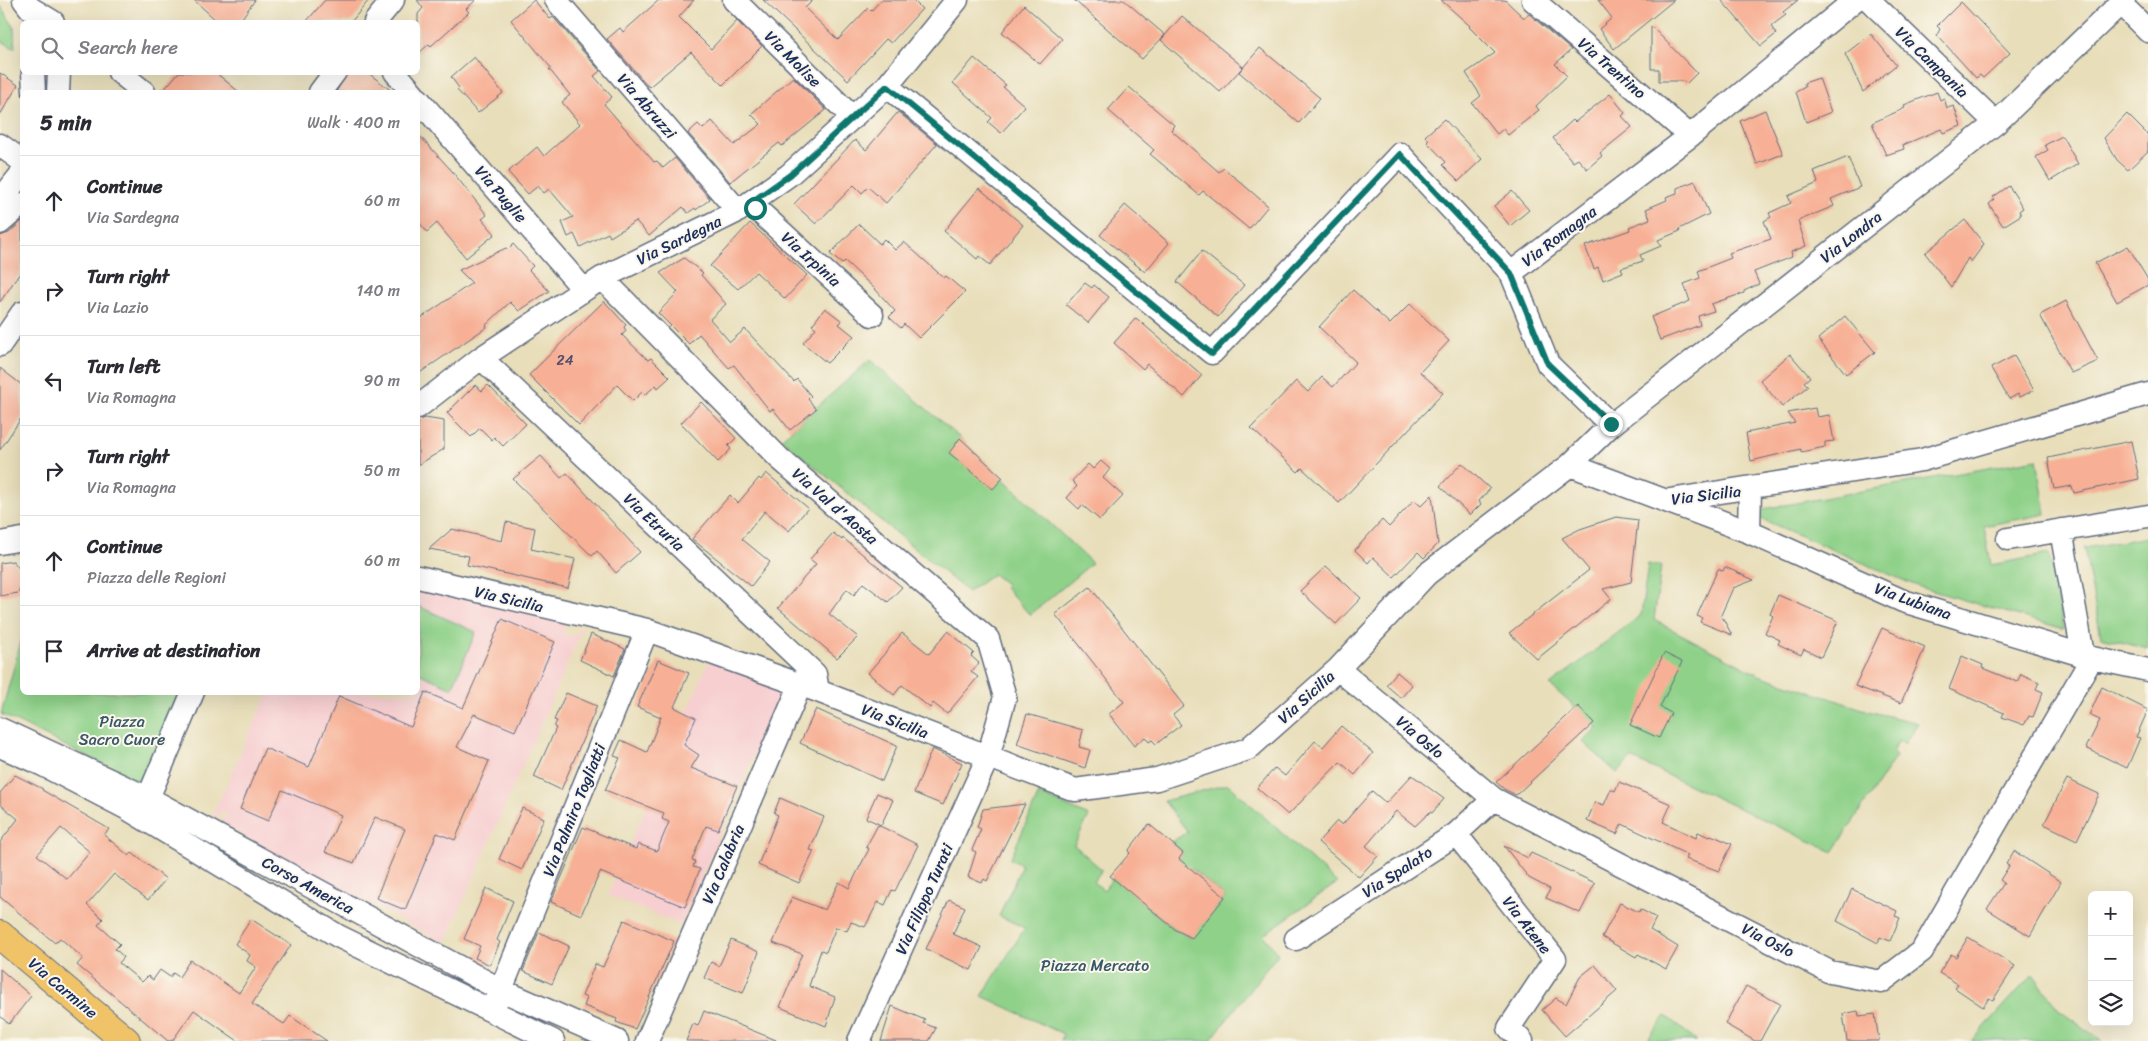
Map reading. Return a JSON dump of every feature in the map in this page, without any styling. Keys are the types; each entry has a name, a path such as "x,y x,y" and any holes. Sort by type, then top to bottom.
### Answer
{"main road":[{"name":"Via Carmine","path":"0,935 126,1041"}],"street":[{"path":"377,20 393,0"},
{"name":"Via Abruzzi","path":"556,0 744,207"},
{"name":"Via Molise","path":"734,0 853,118"},
{"name":"Via Trentino","path":"1533,0 1690,136"},
{"name":"Via Romagna","path":"887,86 1212,354 1400,154 1511,273 1690,136 1855,0"},
{"name":"Via Campania","path":"1869,0 1996,123"},
{"path":"2122,2 2148,31"},
{"name":"Via Londra","path":"1570,465 1611,424 1996,123 2122,2"},
{"name":"Via Sardegna","path":"420,404 481,358 593,284 744,207 790,175 887,86 946,4"},
{"path":"32,6 50,20"},
{"path":"32,6 55,20"},
{"path":"33,75 34,90"},
{"path":"58,90 59,75"},
{"path":"123,75 142,90"},
{"path":"322,90 334,75"},
{"path":"398,75 410,90"},
{"name":"Via Puglie","path":"420,101 593,284"},
{"path":"0,145 20,160"},
{"path":"0,201 20,176"},
{"path":"0,222 20,206"},
{"name":"Via Irpinia","path":"744,207 872,315"},
{"path":"1511,273 1548,364 1611,424"},
{"name":"Via Val d'Aosta","path":"593,284 779,458 988,639 1004,697 988,757"},
{"path":"0,344 20,316"},
{"name":"Via Etruria","path":"481,358 815,674 809,689"},
{"name":"Via Sicilia","path":"420,577 647,630 1075,790 1157,779 1248,748 1338,669 1427,574 1570,465 1667,501 1922,460 2148,394"},
{"path":"1749,532 1750,489"},
{"name":"Via Lubiana","path":"1667,501 1749,532 1903,601 2088,657 2148,670"},
{"path":"2008,539 2148,516"},
{"path":"2061,530 2088,657"},
{"path":"0,543 20,539"},
{"name":"Via Palmiro Togliatti","path":"492,1012 647,630"},
{"name":"Via Oslo","path":"1338,669 1494,799 1830,972 1881,982 1922,951 2088,657"},
{"name":"Via Calabria","path":"646,1041 809,689"},
{"path":"148,798 191,695"},
{"name":"Corso America","path":"0,729 148,798 501,990 616,1041"},
{"name":"Corso America","path":"0,746 42,764 128,809 338,936 550,1040"},
{"name":"Via Filippo Turati","path":"859,1041 988,757"},
{"name":"Via Spalato","path":"1296,939 1456,834 1494,799"},
{"name":"Via Atene","path":"1456,834 1555,959 1509,1028 1522,1041"}],"shaded area":[{"path":"420,586 566,619 563,634 576,636 578,628 582,630 445,943 282,858 221,823 228,814 222,811 216,819 212,817 267,695 420,695"},
{"path":"709,661 781,689 781,691 681,925 608,895"}],"green space":[{"path":"0,5 14,27 15,49 0,40"},
{"path":"870,360 960,438 1092,563 1030,615 1005,587 1006,584 993,574 968,592 781,439"},
{"path":"2037,459 2046,514 1984,526 1991,565 2049,554 2064,629 1919,587 1759,518 1763,509"},
{"path":"2148,537 2148,649 2101,637 2084,548"},
{"path":"1648,564 1661,566 1654,620 1759,675 1872,712 1918,723 1904,744 1899,741 1892,752 1896,756 1833,852 1631,758 1617,773 1583,742 1597,727 1550,685 1641,615"},
{"path":"420,607 476,632 452,688 420,674"},
{"name":"Piazza Sacro Cuore","path":"20,645 20,695 180,695 143,784 1,714"},
{"name":"Piazza Mercato","path":"1228,784 1337,883 1263,935 1278,954 1210,1041 1061,1041 1063,1034 982,996 1025,928 999,916 1022,865 1010,859 1039,794 1089,816 1074,845 1102,870 1093,882 1104,890 1113,878 1173,928 1191,938 1225,897 1192,869 1173,866 1183,853 1171,842 1188,832 1164,801"},
{"path":"2033,974 2060,1011 2102,1041 1972,1041"},
{"path":"1666,1016 1697,1041 1646,1041"}],"building":[{"path":"194,0 255,0 240,20 216,20"},
{"path":"325,0 369,0 353,20 308,20"},
{"path":"417,0 476,0 466,9 469,12 431,46 429,44 420,52 420,20 418,20 418,14 423,8"},
{"path":"534,0 550,19 553,17 600,71 594,76 612,97 604,104 654,162 657,161 663,168 675,158 710,199 696,210 695,208 688,213 683,207 649,236 636,221 610,237 608,233 580,247 574,234 568,237 562,222 573,217 549,189 544,193 538,186 528,194 508,172 537,147 544,156 580,124 562,102 570,95 549,69 551,68 511,20"},
{"path":"659,0 694,0 679,17 711,49 737,21 762,46 723,85 691,52 649,87 607,39 620,28 623,32"},
{"path":"763,0 813,0 805,8 838,40 868,8 871,11 881,0 913,0 922,9 891,43 886,39 848,80"},
{"path":"1074,0 1124,0 1165,35 1142,59"},
{"path":"1441,0 1505,0 1524,18 1529,14 1571,50 1555,64 1567,76 1536,106 1539,110 1508,135 1503,129 1497,134 1472,103 1481,96 1466,73 1495,53 1470,26"},
{"path":"1598,0 1674,0 1614,49 1599,29 1612,18"},
{"path":"1721,0 1798,0 1783,12 1786,15 1771,26 1776,34 1761,46"},
{"path":"1961,2 2010,53 1983,78 1980,75 1976,78 1937,35 1940,29 1937,26"},
{"path":"1024,5 1062,39 1040,64 1002,32"},
{"path":"1182,16 1243,67 1220,92 1161,40"},
{"path":"1651,26 1697,73 1686,84 1683,81 1659,81 1659,69 1651,69"},
{"path":"1871,34 1896,65 1863,92 1845,54"},
{"path":"1260,48 1320,98 1299,123 1239,72"},
{"path":"474,57 503,93 478,113 457,90 459,88 451,77"},
{"path":"974,58 1006,85 1003,87 1025,106 1001,133 988,122 992,118 953,83"},
{"path":"0,73 18,85 0,115"},
{"path":"176,75 219,75 237,90 164,90"},
{"path":"346,75 371,75 390,90 337,90"},
{"path":"793,77 826,110 782,146 779,143 730,182 688,133 698,124 703,129 712,121 734,145 761,124 751,114"},
{"path":"1819,78 1831,112 1806,122 1796,92 1805,87 1804,83"},
{"path":"1129,87 1174,125 1171,130 1219,172 1224,168 1268,206 1249,229 1203,191 1199,195 1150,154 1154,150 1108,110"},
{"path":"1937,92 1940,100 1944,98 1947,108 1954,106 1961,126 1943,133 1941,129 1903,145 1904,149 1886,155 1872,123 1905,108 1904,105"},
{"path":"1610,94 1625,113 1622,116 1632,127 1600,153 1602,156 1587,169 1578,159 1573,162 1553,138 1573,120 1575,122"},
{"path":"1765,110 1783,154 1757,164 1740,121"},
{"path":"898,112 937,144 886,203 868,187 862,193 854,185 816,224 794,204 855,140 866,150"},
{"path":"2127,114 2148,135 2148,151 2128,170 2117,160 2104,138"},
{"path":"1444,119 1482,159 1459,181 1443,165 1446,162 1427,142 1429,140 1425,136"},
{"path":"420,136 451,170 487,215 482,219 495,234 466,258 437,223 427,232 420,223"},
{"path":"2062,136 2078,164 2050,181 2036,157 2048,150 2045,145"},
{"path":"1848,157 1860,187 1831,199 1834,206 1798,221 1806,246 1791,252 1792,257 1754,272 1759,284 1744,291 1744,293 1711,304 1714,311 1698,316 1700,325 1660,340 1651,317 1690,301 1684,284 1700,278 1698,271 1731,258 1729,253 1771,239 1764,221 1771,217 1769,213 1791,203 1788,196 1818,183 1814,171"},
{"path":"1695,181 1709,214 1679,229 1680,231 1658,240 1661,246 1640,255 1643,261 1621,268 1623,272 1603,280 1598,267 1594,269 1585,246 1630,230 1629,227 1650,219 1646,209 1667,200 1666,197 1677,193 1677,188"},
{"path":"2009,186 2023,208 2019,211 2021,215 2003,226 1989,204 1995,199 1993,197"},
{"path":"979,188 1023,225 990,265 979,256 977,259 944,231"},
{"path":"1512,191 1529,210 1510,226 1494,206"},
{"path":"1125,205 1169,243 1145,272 1100,235"},
{"path":"1965,220 1984,244 1971,262 1968,258 1951,287 1925,253"},
{"path":"20,223 20,273 0,302 0,236 9,233"},
{"path":"750,223 807,275 785,299 756,272 738,289 710,266"},
{"path":"859,224 880,244 884,239 895,250 904,242 944,278 946,276 965,292 919,338 904,324 901,328 889,317 895,311 875,289 845,261 842,264 830,254"},
{"path":"513,244 533,266 529,270 549,291 519,311 510,302 486,325 487,327 420,373 420,319 472,283 459,270 506,248 508,249"},
{"path":"2128,246 2148,280 2148,285 2117,302 2095,263"},
{"path":"1202,251 1244,285 1218,317 1177,282"},
{"path":"684,258 703,273 701,275 726,304 710,319 730,342 745,329 794,382 797,379 811,396 808,399 816,409 790,430 773,409 770,411 734,365 729,368 699,334 689,344 658,313 678,292 660,273"},
{"path":"1085,283 1092,288 1094,285 1109,297 1088,323 1066,305"},
{"path":"1353,290 1390,324 1410,304 1449,341 1420,372 1443,393 1339,503 1302,468 1298,472 1251,428 1296,381 1308,392 1322,377 1333,387 1356,362 1319,327"},
{"path":"604,301 626,325 624,327 626,331 622,335 648,360 651,358 670,377 658,388 656,385 645,395 642,392 633,401 617,385 579,425 529,375"},
{"path":"2066,301 2098,361 2071,373 2040,315"},
{"path":"825,308 842,321 839,324 854,336 827,363 803,343 816,328 812,325"},
{"path":"1845,316 1875,352 1846,374 1818,339"},
{"path":"1136,318 1202,375 1184,397 1147,364 1143,369 1114,343"},
{"path":"1790,354 1810,377 1804,382 1808,386 1782,407 1760,380"},
{"path":"2014,356 2034,390 2020,397 2018,394 2009,399 1991,368"},
{"path":"0,368 20,383 20,420 0,450"},
{"path":"475,385 482,391 488,385 526,424 503,446 494,437 492,440 480,428 471,437 447,413"},
{"path":"701,402 736,438 728,446 731,449 718,462 681,423"},
{"path":"1815,408 1817,417 1829,415 1834,441 1825,442 1825,447 1801,452 1801,449 1751,461 1746,433 1795,423 1788,413"},
{"path":"425,418 444,421 444,449 420,464 420,419"},
{"path":"960,438 1003,478 993,489 949,453"},
{"path":"2131,441 2139,479 2074,493 2072,486 2054,489 2048,458"},
{"path":"541,456 561,478 567,473 640,552 616,573 597,551 592,556 513,479"},
{"path":"1101,461 1110,469 1103,478 1123,496 1100,520 1082,505 1079,509 1067,498 1077,486 1072,481 1088,464 1093,469"},
{"path":"1462,463 1490,489 1479,501 1481,504 1470,515 1440,486"},
{"path":"766,473 808,508 789,531 765,511 742,539 770,562 751,586 692,539 730,495 738,503 759,478 761,480"},
{"path":"1432,495 1438,544 1424,558 1418,552 1394,577 1373,557 1368,563 1355,550 1382,520 1389,527 1414,500 1421,506"},
{"path":"1616,517 1638,520 1631,582 1603,589 1611,599 1537,659 1509,633 1589,570 1562,538 1580,529"},
{"path":"506,522 535,528 531,549 575,559 568,588 467,565 469,556 429,549 452,529 502,541"},
{"path":"833,533 842,540 843,538 902,587 888,602 863,583 854,595 847,589 829,614 858,637 837,658 778,608 816,564 810,559"},
{"path":"13,561 20,570 20,588 18,593 0,596 0,563"},
{"path":"1326,566 1361,598 1336,624 1300,591"},
{"path":"1725,567 1754,580 1733,588 1721,615 1732,635 1700,622 1702,618 1697,616 1718,569 1723,571"},
{"path":"1090,587 1184,706 1173,715 1181,725 1156,744 1152,740 1149,742 1145,737 1134,746 1109,714 1124,702 1055,614"},
{"path":"1778,595 1838,621 1821,657 1804,649 1801,655 1778,644 1780,640 1765,633 1773,616 1770,614"},
{"path":"502,619 555,642 515,731 474,714 457,747 489,761 455,840 437,833 405,910 376,898 405,829 375,817 354,863 325,852 341,815 282,790 268,821 240,809 265,748 309,767 339,696 411,727 425,692 463,708"},
{"path":"1882,628 1925,647 1901,703 1855,686"},
{"path":"948,631 974,653 971,656 979,663 971,672 978,677 947,714 933,703 930,708 902,685 894,695 868,673 902,633 929,654"},
{"path":"591,634 625,649 614,676 580,660"},
{"path":"1664,653 1682,662 1660,707 1671,713 1659,738 1630,725"},
{"path":"1962,656 1983,665 1982,668 2017,682 2021,674 2039,682 2036,689 2043,692 2033,717 2029,716 2024,725 2002,717 2004,713 1949,689"},
{"path":"658,660 689,673 674,707 696,718 684,745 699,755 691,768 737,786 718,830 706,826 692,860 695,861 693,867 700,869 685,907 600,872 581,915 551,902 583,827 636,849 638,844 657,851 669,822 662,819 664,813 605,790 620,758 614,756 621,740 647,752 661,717 637,707"},
{"path":"1397,672 1412,685 1401,698 1386,685"},
{"path":"2102,687 2148,710 2136,737 2140,738 2127,768 2086,748 2100,720 2089,715"},
{"path":"566,693 597,706 561,790 534,777 556,728 554,727 557,721 554,720"},
{"path":"1578,706 1594,723 1516,795 1504,789 1496,782"},
{"path":"816,709 897,746 882,781 800,743"},
{"path":"1027,714 1083,730 1079,747 1090,750 1085,768 1017,744"},
{"path":"1341,726 1373,753 1355,775 1340,762 1288,815 1257,788 1275,768 1285,776 1315,741 1323,747"},
{"path":"932,749 962,763 943,805 914,793"},
{"path":"15,775 43,789 109,829 104,835 129,856 132,853 166,879 148,900 114,874 87,905 103,919 98,925 120,944 115,949 124,957 119,963 142,982 148,976 153,980 160,970 170,977 173,973 179,977 190,960 239,993 256,967 247,961 250,955 235,944 251,919 291,945 252,1004 284,1024 290,1016 327,1041 238,1041 194,1010 172,1041 168,1041 77,965 83,958 60,938 55,943 0,897 0,842 18,819 0,804 0,793","holes":["61,828 90,852 67,879 37,855"]},
{"path":"1412,775 1444,799 1432,813 1430,812 1415,826 1396,811 1366,846 1378,856 1359,877 1318,842 1337,821 1342,825 1372,791 1386,803"},
{"path":"2067,779 2099,794 2077,840 2044,824"},
{"path":"1619,782 1671,804 1663,822 1696,838 1698,832 1732,844 1719,871 1686,859 1688,855 1622,824 1617,834 1587,821 1595,802 1604,805 1611,789 1615,791"},
{"path":"877,793 893,800 881,825 866,818"},
{"path":"780,798 824,817 810,850 814,851 799,883 758,865 778,815 774,813"},
{"path":"1025,804 987,881 984,879 982,883 968,877 976,852 972,850 981,829 977,827 983,809"},
{"path":"522,808 544,818 522,870 499,859"},
{"path":"1149,824 1183,853 1179,859 1225,897 1192,938 1176,930 1110,876 1130,853 1128,851"},
{"path":"878,825 918,845 895,891 892,890 885,905 878,902 865,927 851,922 847,931 836,927 826,952 821,950 809,986 835,997 826,1026 780,1007 802,954 773,943 792,897 825,910 839,882 849,888 869,849 866,847"},
{"path":"1504,846 1528,858 1531,853 1595,883 1580,913 1546,898 1550,889 1529,878"},
{"path":"2014,851 2061,882 2030,936 1987,909 2004,883 2000,880 2009,866 2006,864"},
{"path":"486,888 513,901 497,940 500,942 490,965 475,958 480,946 464,939"},
{"path":"1852,889 1897,911 1895,916 1900,918 1890,941 1880,937 1878,943 1837,921"},
{"path":"949,900 965,907 953,934 982,947 971,970 926,949"},
{"path":"1620,903 1639,912 1640,909 1656,918 1650,930 1678,947 1666,969 1638,954 1636,957 1602,937"},
{"path":"624,920 674,941 635,1029 616,1022 617,1019 584,1006 587,998 582,996 595,964 603,967"},
{"path":"539,932 569,946 552,984 523,971"},
{"path":"1968,937 2015,966 1993,1000 1989,998 1983,1007 1955,988 1958,984 1939,973 1951,954 1956,957"},
{"path":"731,940 759,952 743,993 704,978 711,962 719,966"},
{"path":"1595,965 1617,991 1565,1036 1542,1010 1556,998 1566,1004 1580,977"},
{"path":"0,969 31,996 9,1024 0,1016"},
{"path":"1746,986 1780,1004 1760,1041 1755,1041 1725,1024"},
{"path":"892,1006 925,1020 923,1023 936,1028 929,1041 881,1041"},
{"path":"704,1011 776,1041 686,1041 693,1024 698,1026"},
{"path":"1858,1011 1859,1016 1875,1014 1879,1041 1847,1041 1843,1014"}],"route":[{"path":"755,208 750,203 790,175 887,86 1212,354 1400,154 1511,273 1548,364 1611,424"}]}
